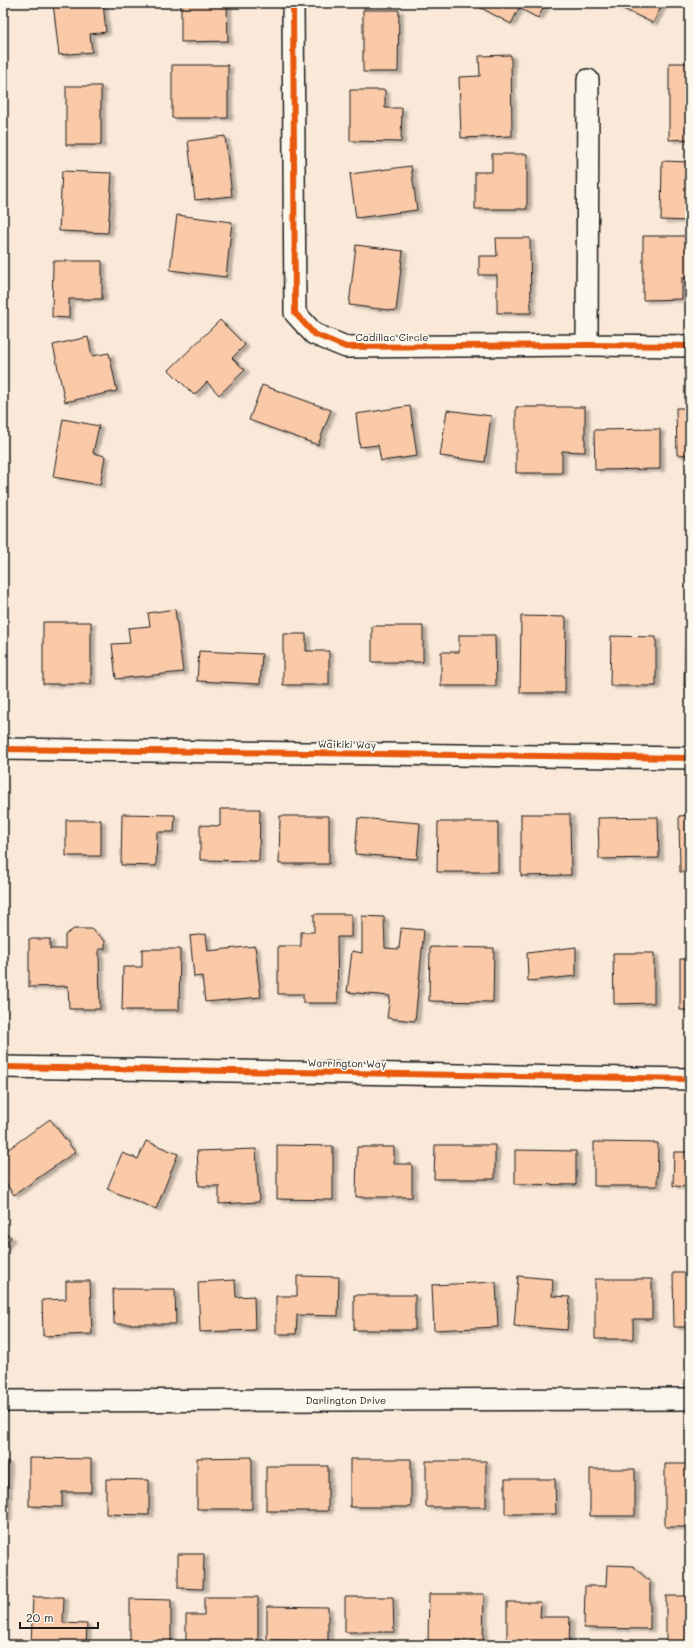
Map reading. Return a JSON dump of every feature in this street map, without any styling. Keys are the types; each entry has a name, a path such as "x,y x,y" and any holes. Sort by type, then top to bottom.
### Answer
{"street":[{"name":"Cadillac Circle","path":"293,3 295,313 314,334 346,347 587,345 690,346"},
{"path":"587,345 588,80"},
{"name":"Waikiki Way","path":"3,749 690,758"},
{"name":"Warrington Way","path":"3,1067 690,1079"},
{"name":"Darlington Drive","path":"3,1401 690,1399"}],"building":[{"path":"53,3 103,3 106,32 90,34 92,52 59,55"},
{"path":"181,3 227,3 228,41 181,42"},
{"path":"474,3 546,3 538,18 519,8 511,24"},
{"path":"611,3 663,3 653,23"},
{"path":"363,10 399,10 398,72 363,72"},
{"path":"511,55 512,136 461,138 459,77 480,76 479,56"},
{"path":"669,63 690,63 690,139 669,140"},
{"path":"172,65 228,65 228,118 172,118"},
{"path":"66,86 101,86 101,145 66,145"},
{"path":"350,90 385,90 385,108 402,108 401,142 350,141"},
{"path":"225,136 232,196 195,200 188,141"},
{"path":"492,154 527,154 527,209 475,209 475,172 492,172"},
{"path":"662,161 690,162 690,221 661,220"},
{"path":"411,166 417,210 356,218 350,174"},
{"path":"62,171 112,173 108,233 59,231"},
{"path":"177,215 232,222 226,277 170,270"},
{"path":"643,236 690,236 690,278 682,278 682,299 643,300"},
{"path":"496,238 530,238 531,313 497,313 497,275 479,275 479,256 497,256"},
{"path":"356,245 403,251 396,311 349,305"},
{"path":"53,261 102,261 102,299 69,299 69,318 52,317"},
{"path":"220,320 245,345 232,358 245,370 219,395 207,382 194,395 169,370"},
{"path":"88,337 92,356 109,353 117,391 65,402 53,345"},
{"path":"262,385 331,410 318,445 249,420"},
{"path":"410,406 417,456 381,461 378,445 360,447 356,414"},
{"path":"516,407 585,407 585,452 562,451 562,473 516,473"},
{"path":"676,408 690,408 690,454 677,455"},
{"path":"447,410 491,416 485,462 440,456"},
{"path":"63,419 99,426 93,453 105,456 100,485 53,477"},
{"path":"660,429 660,469 595,470 594,430"},
{"path":"175,609 183,672 116,679 112,644 130,643 128,628 150,626 148,613"},
{"path":"521,616 566,617 565,693 520,693"},
{"path":"43,622 91,622 91,684 43,684"},
{"path":"372,626 423,626 423,662 372,662"},
{"path":"283,634 306,634 306,651 329,651 329,685 283,685"},
{"path":"459,635 495,635 496,686 441,686 441,652 459,652"},
{"path":"611,636 656,637 656,686 610,686"},
{"path":"685,646 690,646 690,687 684,687"},
{"path":"199,651 262,654 260,684 197,681"},
{"path":"220,809 260,809 259,861 200,860 200,825 220,826"},
{"path":"122,814 175,815 174,832 157,832 156,866 121,865"},
{"path":"521,814 570,814 571,875 521,876"},
{"path":"690,815 690,872 680,872 679,816"},
{"path":"280,816 329,816 329,864 279,864"},
{"path":"658,817 659,858 599,859 598,818"},
{"path":"358,818 420,823 417,859 355,854"},
{"path":"66,820 101,820 101,856 66,856"},
{"path":"438,822 498,822 498,872 437,872"},
{"path":"314,914 351,914 351,937 337,937 338,1003 303,1003 303,994 278,994 278,946 301,946 301,932 314,932"},
{"path":"362,916 384,917 385,948 399,949 401,928 424,930 415,1021 387,1018 390,996 347,992 352,951 362,953"},
{"path":"74,929 91,929 105,941 105,949 99,949 100,1009 69,1009 68,986 29,987 29,939 50,939 50,949 65,949 65,935"},
{"path":"206,934 208,951 255,946 261,997 205,1002 202,976 194,977 190,936"},
{"path":"430,947 494,948 493,1002 429,1001"},
{"path":"576,947 576,976 528,981 527,953"},
{"path":"142,949 180,949 179,1010 122,1010 123,967 142,967"},
{"path":"613,953 654,953 654,1003 614,1004"},
{"path":"680,959 690,959 690,1010 680,1010"},
{"path":"50,1119 75,1152 14,1195 3,1179 3,1153"},
{"path":"146,1141 178,1154 156,1209 107,1189 122,1153 138,1159"},
{"path":"594,1142 658,1143 657,1186 594,1186"},
{"path":"277,1145 333,1146 333,1200 277,1199"},
{"path":"435,1145 495,1145 495,1179 434,1179"},
{"path":"357,1147 394,1147 394,1164 412,1164 412,1197 356,1197"},
{"path":"256,1149 259,1202 219,1204 219,1186 199,1186 197,1151"},
{"path":"515,1150 576,1151 576,1185 515,1184"},
{"path":"674,1152 690,1152 690,1187 673,1186"},
{"path":"3,1232 11,1237 3,1250"},
{"path":"673,1273 690,1273 690,1327 674,1327"},
{"path":"297,1276 339,1277 338,1316 297,1315 296,1334 276,1334 276,1296 297,1296"},
{"path":"518,1276 553,1279 552,1296 570,1297 567,1330 514,1326"},
{"path":"595,1279 652,1279 652,1319 633,1319 633,1339 595,1339"},
{"path":"235,1280 236,1297 254,1296 255,1330 200,1332 198,1282"},
{"path":"66,1281 90,1281 92,1334 43,1336 42,1300 66,1299"},
{"path":"496,1282 498,1327 434,1330 432,1285"},
{"path":"113,1289 175,1289 176,1324 114,1324"},
{"path":"354,1295 415,1295 415,1330 354,1330"},
{"path":"252,1457 252,1509 197,1509 197,1458"},
{"path":"29,1458 91,1459 91,1492 62,1492 62,1507 29,1506"},
{"path":"350,1459 411,1459 411,1507 350,1507"},
{"path":"3,1461 8,1461 7,1519 3,1519"},
{"path":"426,1461 486,1461 486,1507 426,1507"},
{"path":"665,1464 690,1464 690,1527 665,1527"},
{"path":"266,1466 328,1466 328,1511 266,1511"},
{"path":"590,1469 635,1469 635,1516 590,1516"},
{"path":"106,1479 149,1480 149,1515 106,1514"},
{"path":"505,1479 555,1479 556,1514 505,1514"},
{"path":"178,1554 204,1554 203,1589 178,1588"},
{"path":"607,1565 633,1566 650,1582 650,1629 584,1628 585,1586 606,1586"},
{"path":"429,1594 484,1594 483,1641 428,1641"},
{"path":"666,1596 690,1596 690,1645 666,1645"},
{"path":"33,1597 64,1597 63,1623 87,1624 86,1645 31,1645"},
{"path":"204,1597 258,1597 258,1645 186,1645 186,1615 204,1615"},
{"path":"345,1597 393,1597 394,1632 345,1632"},
{"path":"130,1599 171,1600 171,1643 130,1643"},
{"path":"507,1602 541,1602 540,1617 570,1617 569,1645 507,1645"},
{"path":"267,1606 328,1607 328,1641 267,1640"}],"cycle path":[{"path":"293,3 295,313 314,334 346,347 587,345 690,346"},
{"path":"3,749 690,758"},
{"path":"3,1067 690,1079"}]}
